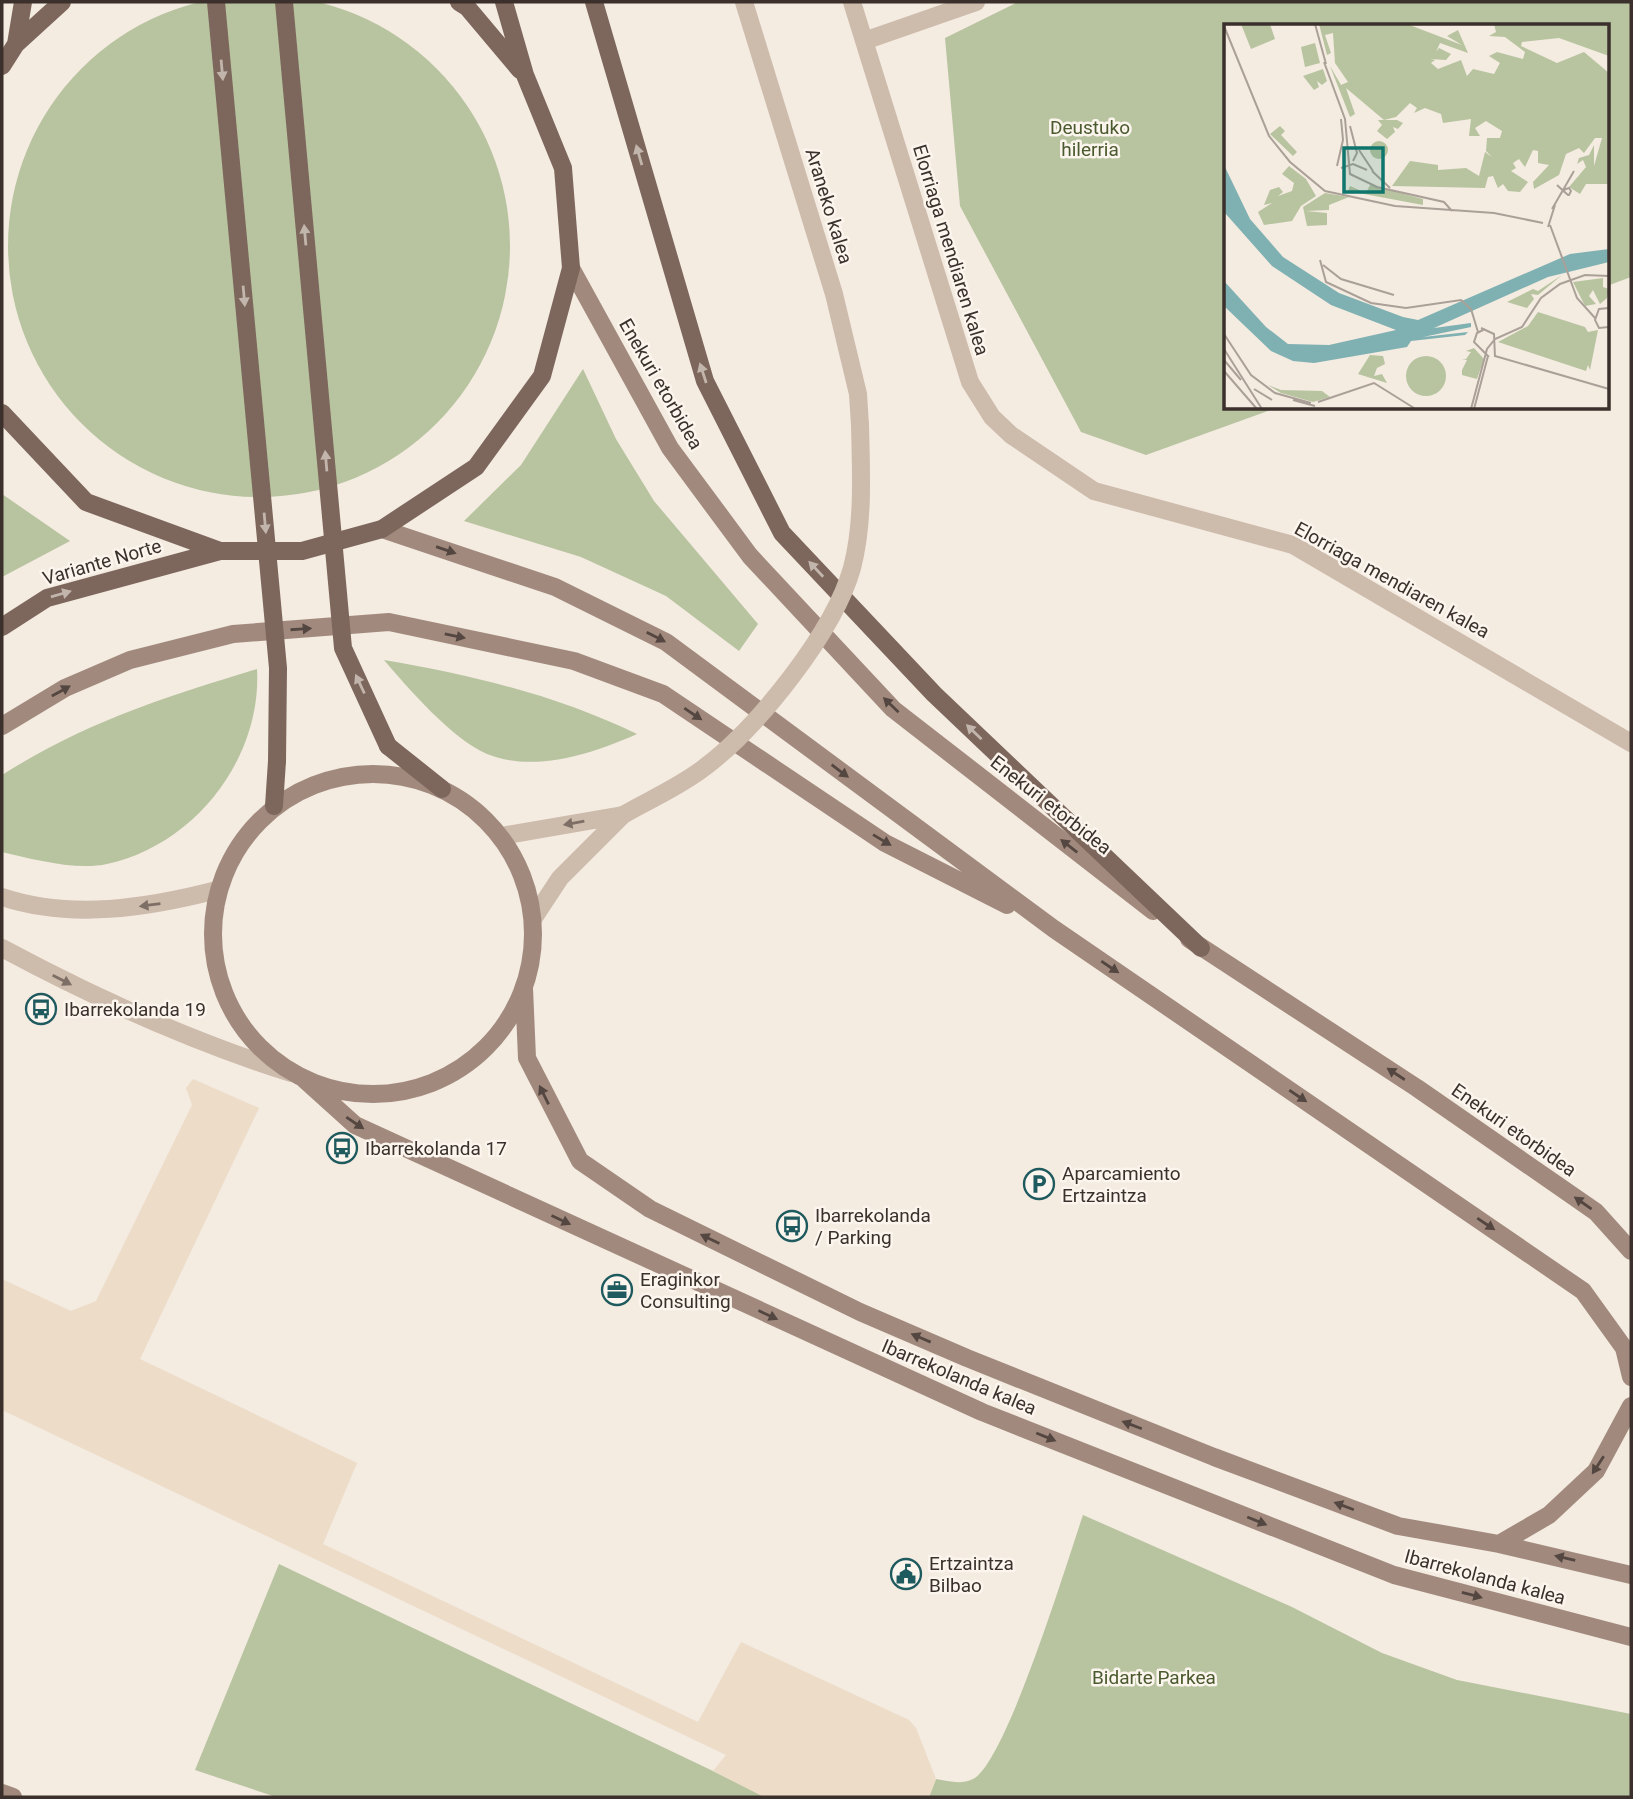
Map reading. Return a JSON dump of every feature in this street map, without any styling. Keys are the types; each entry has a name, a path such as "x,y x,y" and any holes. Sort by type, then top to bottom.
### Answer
{"main road":[{"path":"16,44 23,2"},
{"path":"2,66 16,44 62,2"},
{"path":"216,2 278,668 274,806"},
{"path":"284,2 343,648 388,746 442,789 474,809 501,836 523,875 533,919 532,954 524,988 503,1028 472,1059 434,1083 391,1093 346,1092 298,1076 251,1039 223,994 211,943 217,890 239,844 274,806 312,784 355,774 400,776 442,789"},
{"path":"459,2 467,7 525,75"},
{"path":"2,413 86,502 220,551 302,551 382,529 476,467 542,376 571,268 563,168 525,75 504,2"},
{"path":"594,2 705,381 782,533 934,694 1201,948"},
{"name":"Enekuri etorbidea","path":"571,268 670,448 750,556 893,709 1201,948 1417,1088 1596,1212 1631,1251"},
{"path":"382,529 555,587 666,642 1054,929 1583,1291 1624,1348 1631,1377"},
{"name":"Variante Norte","path":"2,627 47,598 220,551"},
{"path":"2,726 65,688 130,660 233,634 389,622 574,661 663,694 886,843 1054,929"},
{"name":"Ibarrekolanda kalea","path":"524,988 527,1058 580,1161 650,1209 860,1312 1061,1397 1398,1526 1499,1544 1631,1575"},
{"name":"Ibarrekolanda kalea","path":"298,1076 355,1125 982,1412 1394,1575 1631,1637"},
{"path":"1499,1544 1549,1515 1596,1471 1631,1406"},
{"path":"2,1793 13,1797"}],"street":[{"name":"Araneko kalea","path":"623,815 705,768 772,701 798,669 825,624 851,569 862,497 858,394 838,307 744,2"},
{"name":"Elorriaga mendiaren kalea","path":"852,2 970,382 992,418 1010,435 1094,491 1293,545 1631,743"},
{"path":"864,41 976,2"},
{"path":"501,836 623,815"},
{"path":"533,919 560,878 623,815"},
{"path":"2,897 26,905 119,909 169,902 217,890"},
{"name":"Ibarrekolanda kalea","path":"2,948 65,982 213,1048 298,1076"}],"green space":[{"path":"218,-1 300,-1 332,6 377,25 418,52 453,87 480,128 499,173 508,221 508,271 499,319 480,364 453,405 418,440 377,467 332,486 308,492 259,497 210,492 163,477 120,454 82,423 51,385 28,342 13,295 8,246 13,197 19,173 38,128 65,87 100,52 141,25 186,6"},
{"name":"Deustuko hilerria","path":"1018,2 1631,2 1631,277 1608,286 1608,24 1224,24 1224,410 1270,410 1146,455 1081,432 960,206 945,38"},
{"path":"583,369 616,439 654,501 758,624 739,651 666,596 581,557 464,521 521,465"},
{"path":"2,494 70,541 2,577"},
{"path":"384,660 449,672 545,697 637,734 563,759 524,762 487,754 445,725"},
{"path":"257,669 256,702 248,734 235,765 217,793 194,817 168,838 139,854 95,866 54,863 2,852 2,775 64,740 125,713"},
{"name":"Bidarte Parkea","path":"1083,1515 1292,1607 1382,1653 1457,1680 1631,1714 1631,1797 929,1797 936,1779 968,1781 987,1765 1002,1737 1035,1657"},
{"path":"279,1564 765,1797 276,1797 195,1770"}],"shaded area":[{"path":"193,1079 259,1108 140,1359 357,1463 323,1544 698,1722 741,1642 909,1720 916,1728 936,1779 929,1797 764,1797 713,1771 726,1755 2,1410 2,1279 71,1311 96,1301 192,1105 186,1088"}],"place":[{"name":"Ibarrekolanda 19","path":"41,1009"},
{"name":"Ibarrekolanda 17","path":"342,1148"},
{"name":"Aparcamiento Ertzaintza","path":"1039,1184"},
{"name":"Ibarrekolanda / Parking","path":"792,1226"},
{"name":"Eraginkor Consulting","path":"617,1290"},
{"name":"Ertzaintza Bilbao","path":"906,1574"}]}
